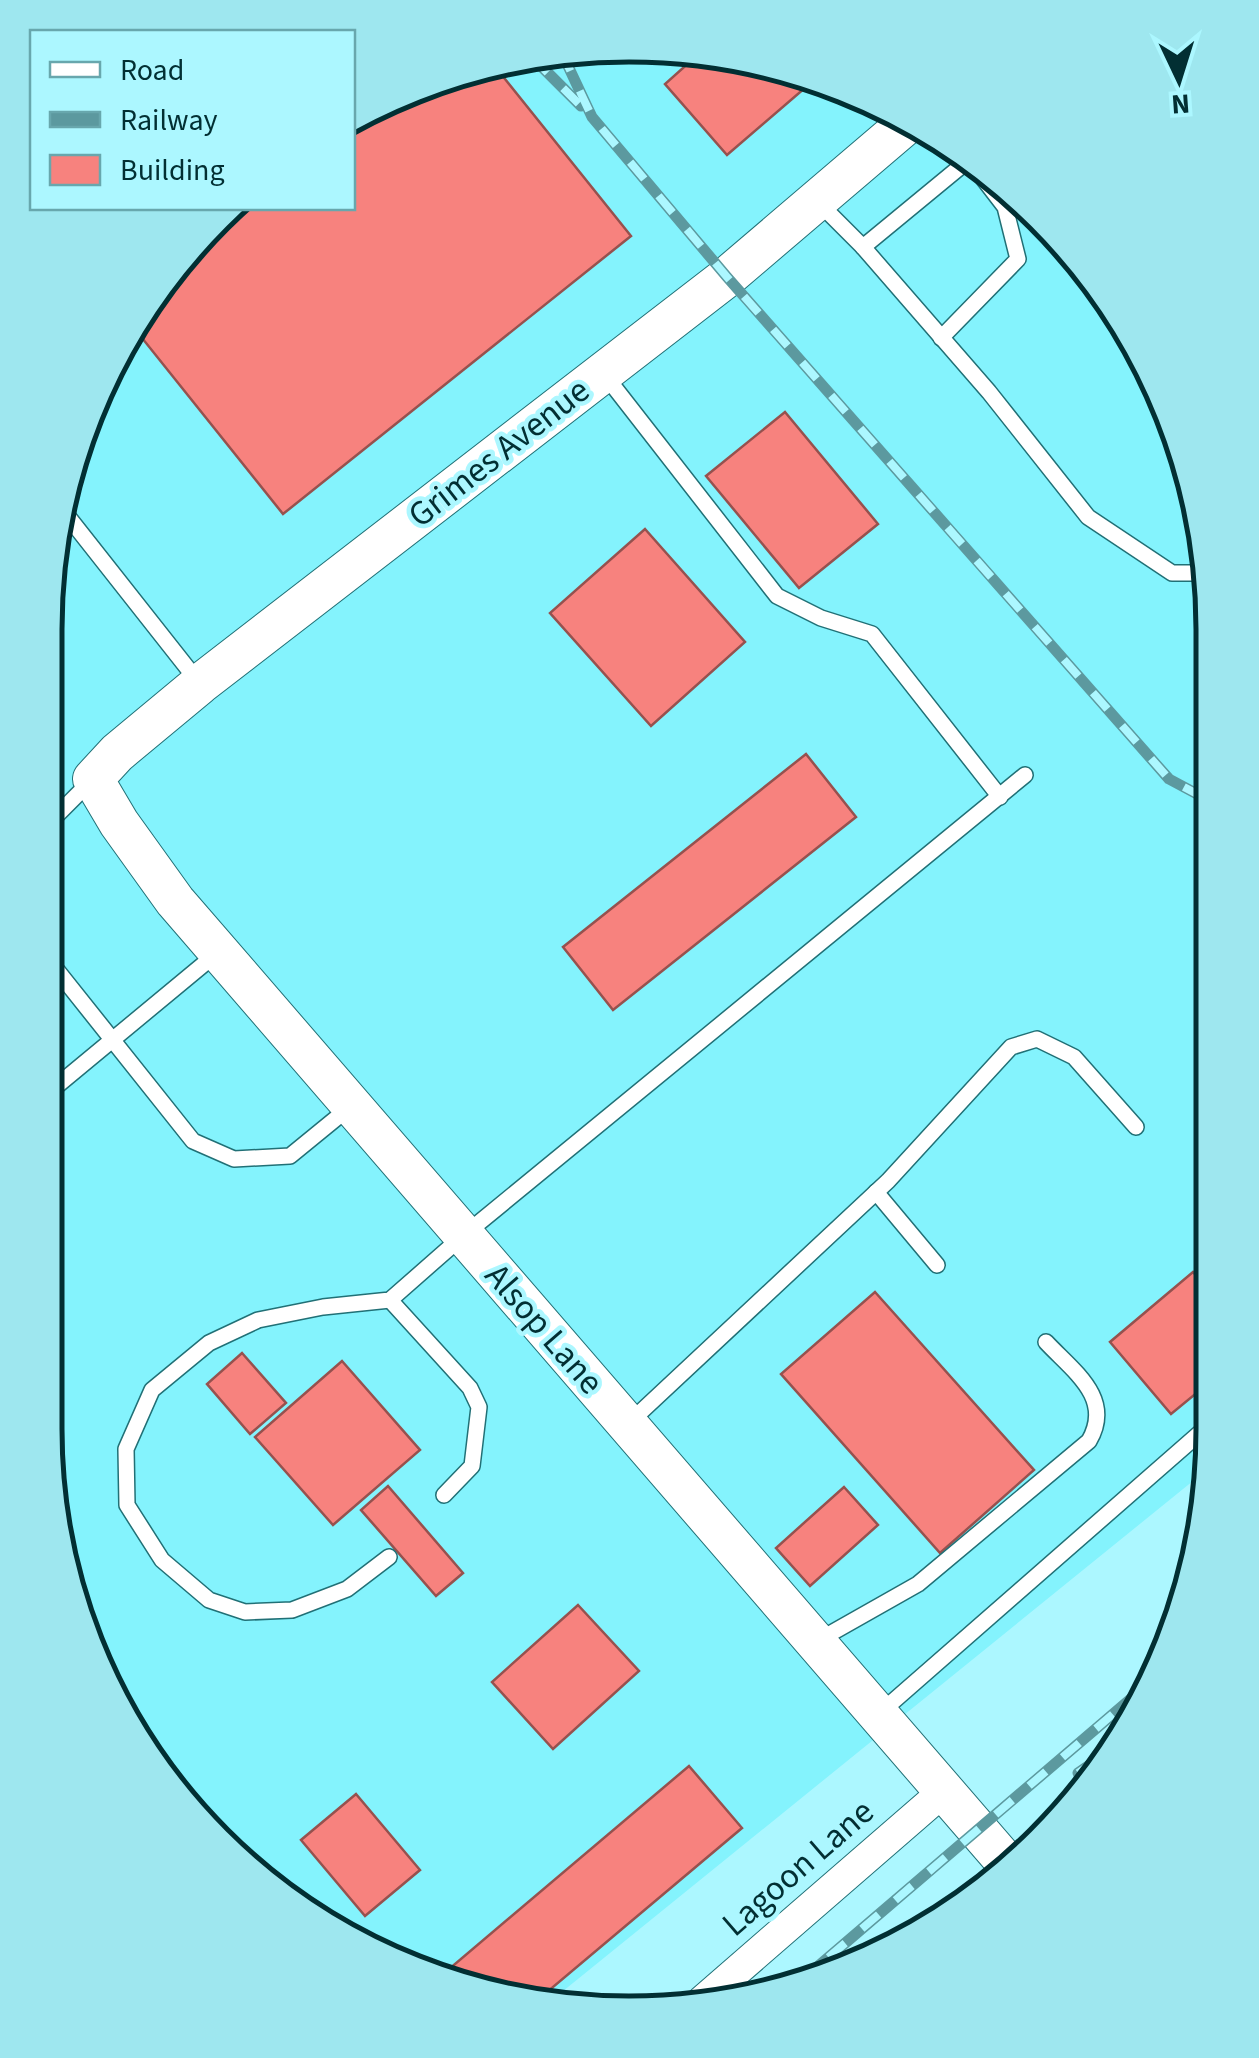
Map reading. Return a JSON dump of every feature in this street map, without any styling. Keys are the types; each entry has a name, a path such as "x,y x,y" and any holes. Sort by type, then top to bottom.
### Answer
{"street":[{"name":"Grimes Avenue","path":"93,779 118,752 200,684 727,277 899,131"},
{"name":"Alsop Lane","path":"93,779 164,885 219,952 1001,1857"},
{"name":"Lagoon Lane","path":"716,1989 944,1791"}],"lane":[{"path":"863,248 959,168"},
{"path":"816,201 942,338 1088,517 1172,573 1194,574"},
{"path":"942,338 1018,259 1001,201"},
{"path":"602,373 777,596 821,618 872,634 1000,796"},
{"path":"73,521 200,684"},
{"path":"389,1557 347,1589 292,1610 245,1612 210,1600 162,1560 127,1505 126,1449 152,1390 209,1343 258,1320 323,1306 390,1300 464,1235 1026,775"},
{"path":"62,810 93,779"},
{"path":"62,1082 219,952"},
{"path":"62,977 193,1141 234,1159 290,1156 352,1106"},
{"path":"627,1424 876,1192 1011,1047 1037,1038 1074,1056 1136,1127"},
{"path":"876,1192 937,1266"},
{"path":"390,1300 470,1388 479,1406 472,1466 444,1495"},
{"path":"815,1642 918,1584 1089,1441 1097,1428 1098,1410 1092,1391 1046,1342"},
{"path":"878,1715 1196,1437"}],"shaded area":[{"path":"667,64 704,67 776,82 880,121 975,180 1056,256 1121,346 1153,413 1177,483 1192,555 1195,592 1194,1480 562,1992 519,1985 447,1965 379,1937 314,1900 256,1855 203,1802 138,1712 106,1645 82,1575 67,1503 64,1466 62,630 67,555 93,447 121,379 158,314 203,256 249,210 355,210 355,133 447,93 555,67"}],"building":[{"path":"686,66 740,73 802,90 727,155 665,84"},
{"path":"503,77 631,236 283,514 143,339 203,256 249,210 355,210 355,133 447,93"},
{"path":"785,412 878,524 799,588 706,476"},
{"path":"645,529 745,642 651,726 550,613"},
{"path":"806,754 856,817 613,1010 563,947"},
{"path":"1193,1272 1196,1276 1196,1393 1171,1414 1110,1342"},
{"path":"875,1292 1034,1470 940,1553 781,1374"},
{"path":"242,1353 286,1403 250,1434 207,1384"},
{"path":"342,1361 420,1450 333,1525 255,1437"},
{"path":"388,1486 463,1573 436,1596 361,1510"},
{"path":"844,1487 878,1525 810,1586 776,1548"},
{"path":"578,1605 639,1671 553,1749 492,1682"},
{"path":"689,1766 742,1828 549,1990 452,1967"},
{"path":"356,1794 420,1870 365,1916 301,1840"}],"railway":[{"path":"568,66 592,117 727,277 1169,779 1196,793"},
{"path":"544,69 581,106"},
{"path":"826,1960 1125,1703"},
{"path":"1078,1773 1082,1771"}]}
